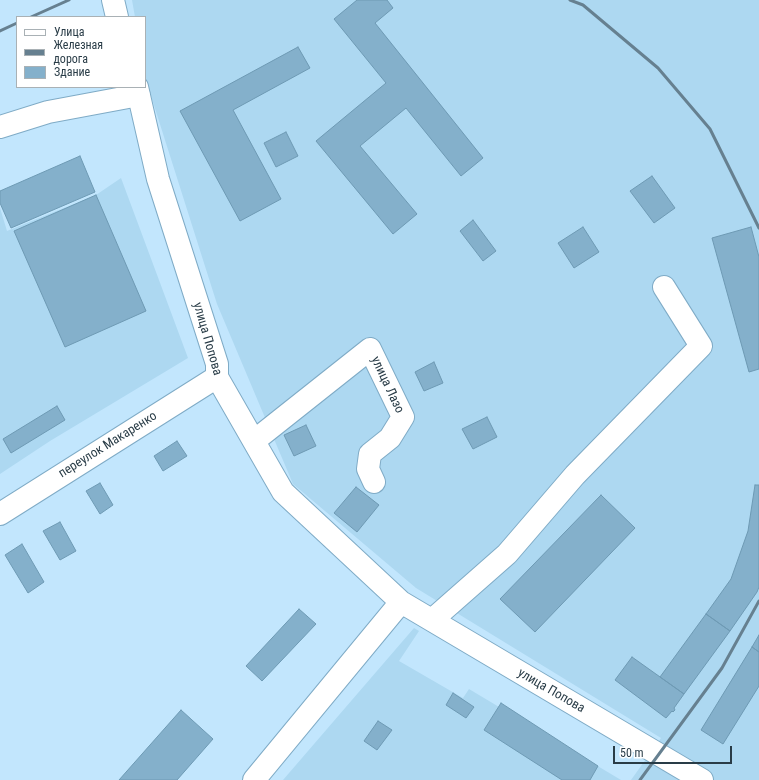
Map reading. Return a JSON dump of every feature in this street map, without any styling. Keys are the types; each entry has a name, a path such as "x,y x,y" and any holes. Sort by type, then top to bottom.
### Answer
{"street":[{"path":"113,0 117,16"},
{"path":"0,127 48,112 138,91"},
{"name":"улица Попова","path":"138,91 158,179 217,364 217,377 283,492 401,602 702,780"},
{"path":"432,620 507,554 575,476 701,346 664,287"},
{"name":"улица Лазо","path":"254,441 370,349 403,416 390,438 370,454 368,469 374,482"},
{"name":"переулок Макаренко","path":"0,514 217,377"},
{"path":"254,780 401,602"}],"shaded area":[{"path":"132,0 759,0 759,780 631,780 661,738 416,588 293,484 217,304 146,80 146,16 135,16"},
{"path":"121,178 188,358 50,441 0,474 0,208 7,231 96,195"},
{"path":"414,628 419,631 399,661 463,698 469,689 621,780 283,780"}],"building":[{"path":"357,0 387,0 393,8 375,23 483,158 461,176 406,108 360,146 417,214 393,234 316,141 386,83 334,19"},
{"path":"298,47 310,68 233,110 281,199 240,221 180,111"},
{"path":"286,132 298,156 276,167 264,143"},
{"path":"80,156 95,192 11,228 0,203 0,191"},
{"path":"652,176 675,208 654,223 630,191"},
{"path":"96,195 146,311 65,347 14,231"},
{"path":"473,220 496,251 483,261 460,231"},
{"path":"583,227 599,252 574,268 558,243"},
{"path":"751,227 759,257 759,369 749,372 712,238"},
{"path":"434,362 443,383 424,391 415,372"},
{"path":"57,406 65,420 11,453 3,439"},
{"path":"487,417 497,437 473,449 462,429"},
{"path":"306,425 316,446 294,456 284,435"},
{"path":"177,441 187,456 163,471 154,456"},
{"path":"100,483 113,505 100,514 86,491"},
{"path":"755,485 759,485 759,587 730,631 706,614 731,579 748,531"},
{"path":"356,487 379,505 357,532 334,513"},
{"path":"601,495 635,528 535,632 500,599"},
{"path":"60,522 76,551 60,560 43,531"},
{"path":"22,544 44,582 28,593 5,555"},
{"path":"299,609 316,624 262,681 246,666"},
{"path":"706,614 730,631 684,694 660,677"},
{"path":"759,635 759,652 752,647"},
{"path":"752,647 759,652 759,686 723,744 701,730"},
{"path":"632,657 684,694 674,708 675,710 673,712 672,711 666,718 615,680"},
{"path":"453,693 474,707 466,718 446,705"},
{"path":"501,703 598,766 590,780 562,780 484,730"},
{"path":"181,710 213,739 177,780 119,780"},
{"path":"378,721 392,730 377,750 364,741"}],"railway":[{"path":"33,16 69,0"},
{"path":"570,0 583,5 658,68 710,129 759,228"},
{"path":"0,31 16,23"},
{"path":"640,780 722,668 759,601"}]}
